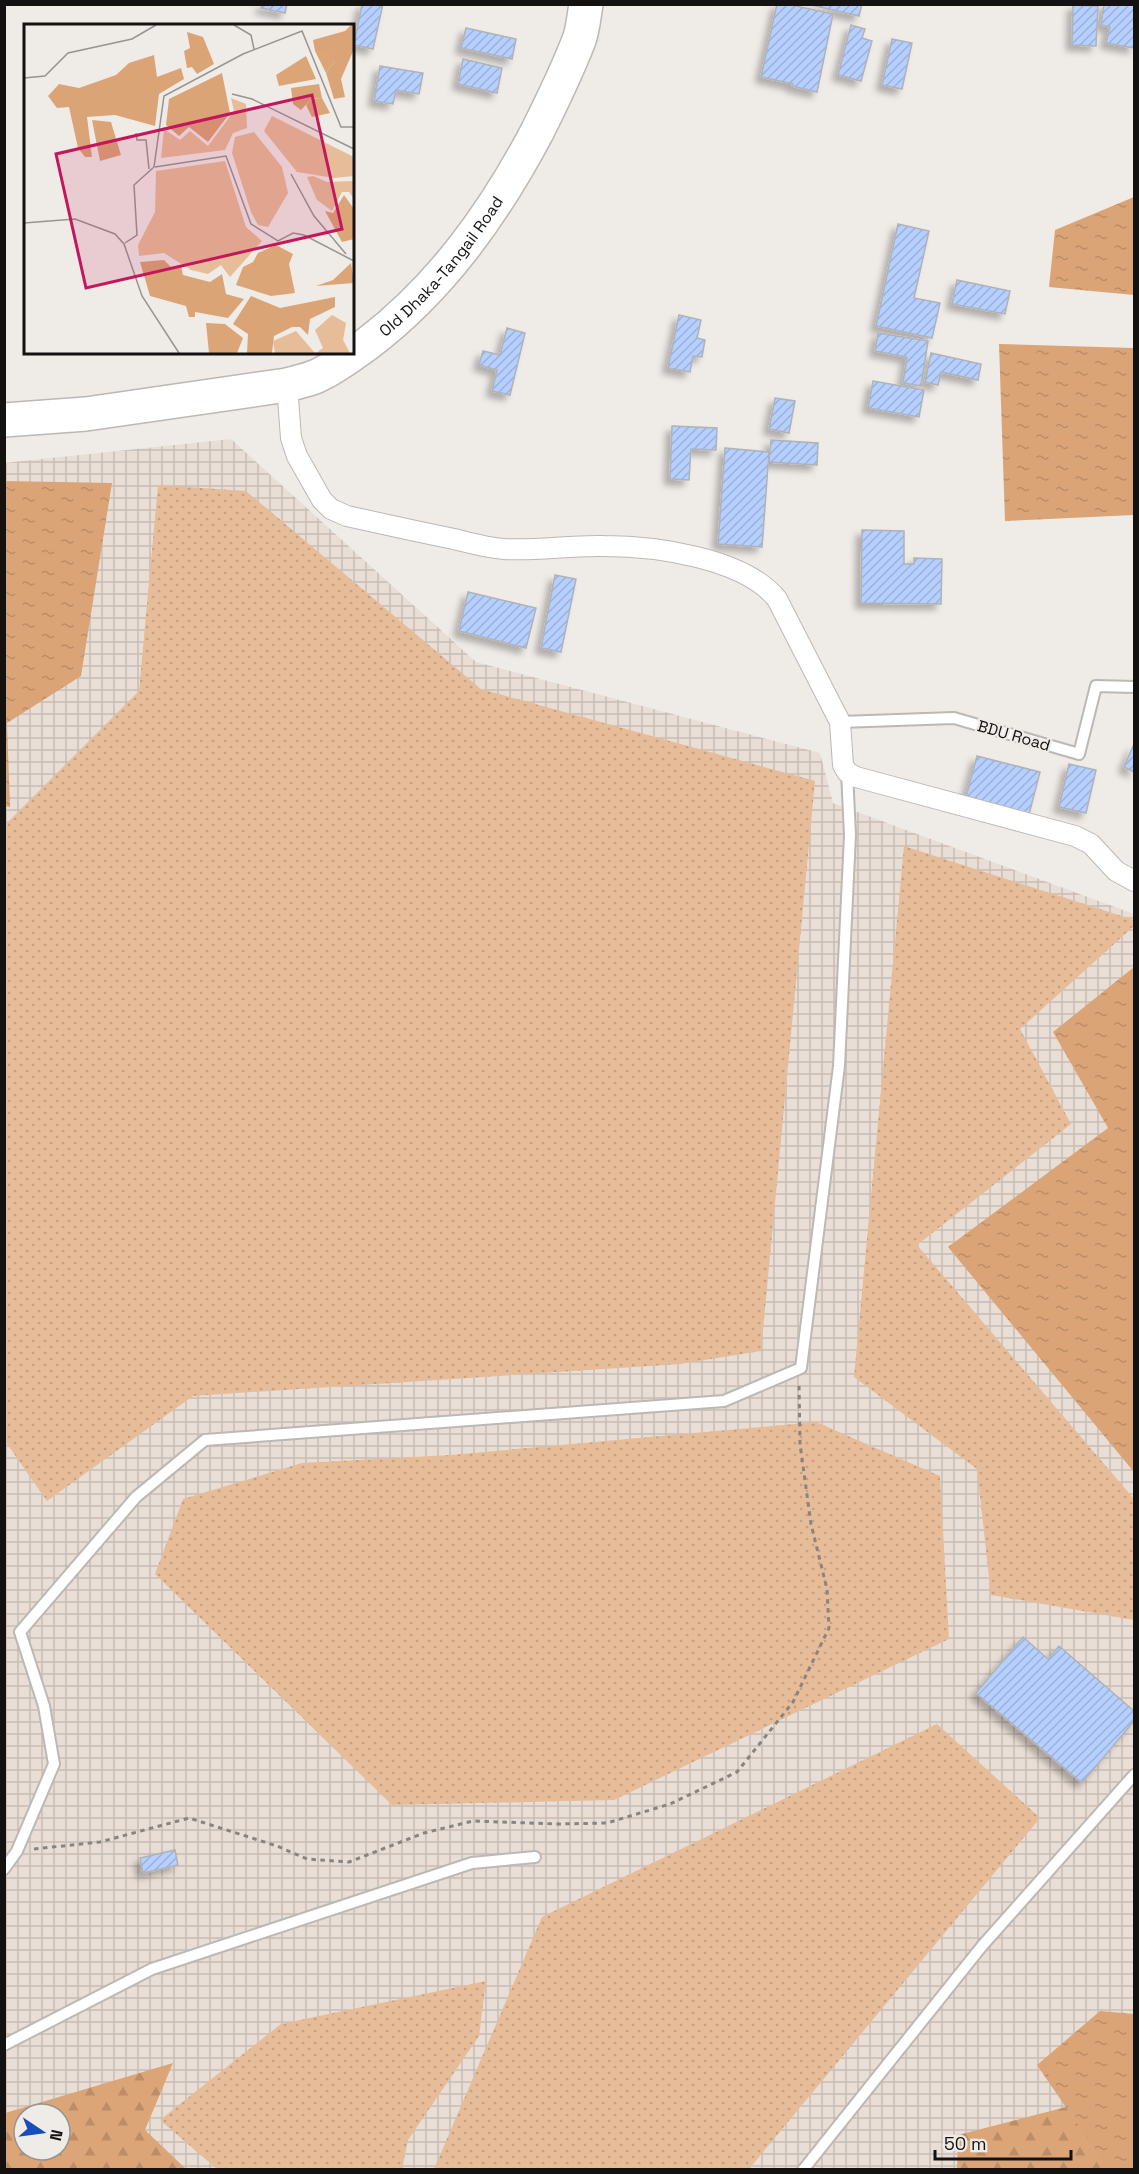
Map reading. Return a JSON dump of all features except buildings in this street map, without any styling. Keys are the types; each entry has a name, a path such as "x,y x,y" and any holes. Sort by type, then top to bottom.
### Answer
{"highway":[{"name":"Old Dhaka-Tangail Road","path":"354,353 382,332 417,300 464,249 512,178 547,113 579,39 586,4"},
{"name":"Old Dhaka-Tangail Road","path":"4,420 86,414 287,385 317,376 353,354"}],"street":[{"path":"287,385 291,438 297,456 322,500 331,509 347,516 501,549 532,550 604,546 651,548 705,560 740,571 767,587 777,599 840,722 843,765 847,772 856,777 1075,836 1091,844 1116,871 1134,881"}],"lane":[{"name":"BDU Road","path":"840,722 954,718 1079,754 1096,686 1134,687"},
{"path":"4,1869 18,1851 54,1764 44,1706 20,1632 136,1497 205,1440 724,1401 801,1368 839,1066 850,835 847,772"},
{"path":"803,2169 982,1946 1134,1775"},
{"path":"4,2045 152,1969 472,1863 535,1857"}],"path":[{"path":"18,1851 100,1842 189,1818 277,1846 307,1859 349,1862 424,1833 473,1821 607,1823 670,1804 737,1772 794,1701 829,1628 827,1589 811,1524 800,1444 798,1392 801,1368"}],"shaded area":[{"path":"231,439 476,662 820,753 833,803 1134,914 1134,2169 5,2169 4,463"},
{"path":"158,485 246,491 481,689 815,781 761,1351 680,1364 193,1396 47,1501 5,1441 5,825 139,691"},
{"path":"904,846 1134,920 1134,926 1020,1029 1071,1124 917,1245 1134,1499 1134,1620 991,1595 977,1469 854,1377"},
{"path":"816,1422 940,1476 949,1639 614,1800 392,1805 155,1574 183,1499 302,1463 451,1455"},
{"path":"937,1724 1040,1818 749,2169 434,2169 542,1917"},
{"path":"486,1981 479,2036 408,2140 402,2169 217,2169 160,2120 281,2024"}],"green space":[{"path":"173,2063 145,2130 186,2169 5,2169 5,2113 12,2111 12,2162 72,2162 72,2102 42,2102"},
{"path":"1066,2107 1103,2160 1102,2169 957,2170 958,2135"}],"water":[{"path":"1134,197 1134,295 1049,287 1055,230"},
{"path":"999,344 1134,348 1134,515 1005,521"},
{"path":"4,481 112,483 81,676 7,723 10,807 4,806"},
{"path":"1134,967 1134,1472 948,1247 1108,1128 1053,1032"},
{"path":"1100,2011 1134,2014 1134,2169 1102,2169 1102,2160 1037,2065"}]}
